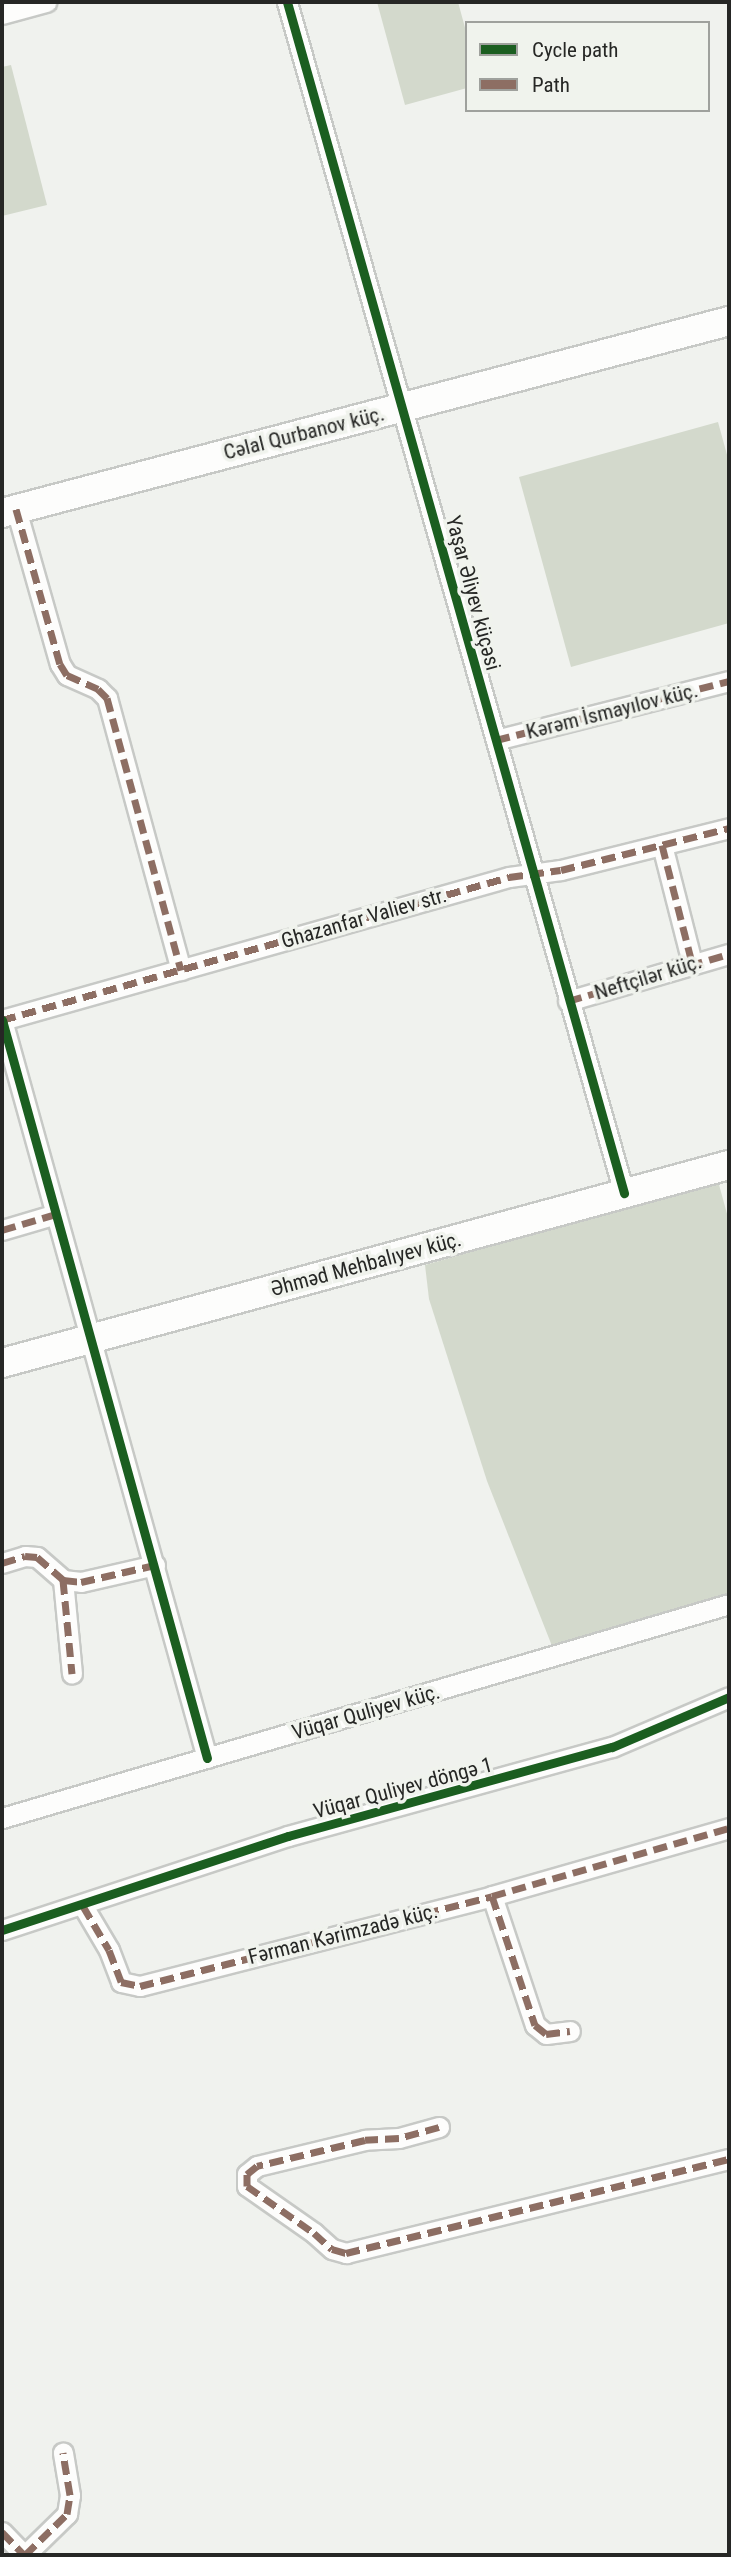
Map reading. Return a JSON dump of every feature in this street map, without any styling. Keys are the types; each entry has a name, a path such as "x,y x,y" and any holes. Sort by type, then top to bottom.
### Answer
{"street":[{"path":"2,14 46,2"},
{"name":"Yaşar Əliyev küçəsi","path":"286,2 624,1193"},
{"name":"Cəlal Qurbanov küç.","path":"9,511 729,321"},
{"path":"9,511 60,664 67,675 98,689 107,698 181,970"},
{"name":"Kərəm İsmayılov küç.","path":"496,740 729,681"},
{"name":"Ghazanfar Valiev str.","path":"2,1020 533,872 561,870 729,828"},
{"path":"662,845 692,963"},
{"name":"Neftçilər küç.","path":"568,1001 729,954"},
{"path":"2,1020 207,1758"},
{"name":"Əhməd Mehbalıyev küç.","path":"2,1363 729,1165"},
{"path":"2,1230 56,1214"},
{"path":"2,1563 10,1558 37,1557 63,1580 94,1580 155,1565"},
{"path":"63,1580 72,1674"},
{"name":"Vüqar Quliyev küç.","path":"2,1818 729,1604"},
{"name":"Vüqar Quliyev döngə 1","path":"83,1906 276,1840 612,1747 729,1697"},
{"name":"Fərman Kərimzadə küç.","path":"83,1906 103,1937 121,1982 140,1986 492,1896 729,1828"},
{"path":"492,1896 535,2025 546,2034 570,2031"},
{"path":"2,1930 83,1906"},
{"path":"439,2127 399,2138 365,2140 257,2166 247,2174 247,2186 314,2233 332,2249 346,2253 729,2159"},
{"path":"2,2532 24,2555 67,2514 70,2495 63,2453"}],"shaded area":[{"path":"377,2 458,2 465,28 465,89 405,105"},
{"path":"11,65 47,205 2,216 2,67"},
{"path":"718,422 729,462 729,623 571,667 519,477"},
{"path":"718,1181 729,1221 729,1598 552,1646 487,1481 429,1299 425,1265"}],"marked path":[{"path":"16,509 60,664 67,675 98,689 107,698 181,970"},
{"path":"496,740 729,681"},
{"path":"2,1020 509,877 561,870 729,828"},
{"path":"662,845 692,963"},
{"path":"568,1001 729,954"},
{"path":"2,1230 56,1214"},
{"path":"2,1563 25,1556 37,1557 63,1580 81,1582 155,1565"},
{"path":"63,1580 72,1674"},
{"path":"83,1906 109,1950 121,1982 140,1986 492,1896 729,1828"},
{"path":"492,1896 535,2025 546,2034 570,2031"},
{"path":"439,2127 399,2138 365,2140 257,2166 247,2174 247,2186 314,2233 332,2249 346,2253 729,2159"},
{"path":"25,2555 67,2514 70,2495 63,2453"},
{"path":"2,2532 24,2555"}],"cycle path":[{"path":"287,2 624,1193"},
{"path":"2,1020 207,1758"},
{"path":"2,1930 288,1836 612,1747 729,1697"}]}
